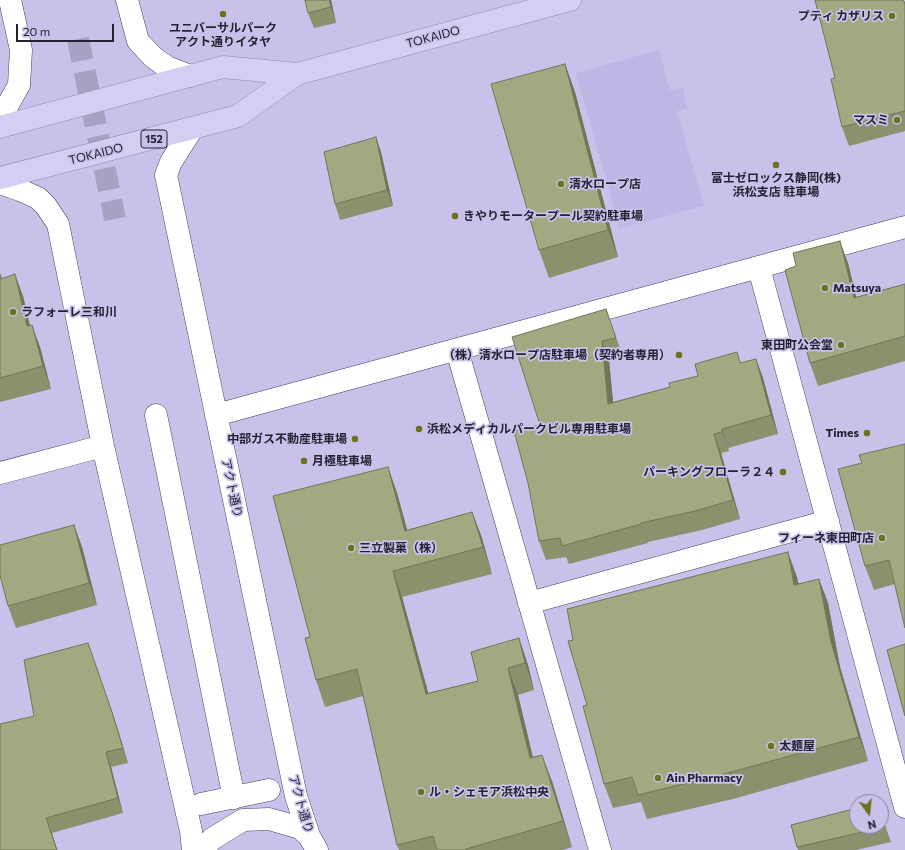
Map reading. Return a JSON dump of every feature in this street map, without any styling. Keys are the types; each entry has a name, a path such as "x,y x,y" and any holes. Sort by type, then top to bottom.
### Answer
{"highway":[{"name":"TOKAIDO","path":"0,178 238,116 297,74 570,0"},
{"name":"TOKAIDO","path":"0,127 223,67 297,74"}],"street":[{"path":"0,119 19,85 21,50 10,0"},
{"path":"127,0 138,41 153,57 167,67 190,76"},
{"name":"アクト通り","path":"192,129 171,162 166,175 296,796 313,843"},
{"path":"0,183 38,198 46,206 58,224 103,446 191,830 193,850"},
{"path":"216,416 905,228"},
{"path":"759,268 905,807"},
{"path":"457,350 600,850"},
{"path":"156,415 234,798"},
{"path":"0,473 103,446"},
{"path":"529,603 828,521"},
{"path":"201,804 269,790"},
{"path":"204,850 212,839 243,820 269,819 300,828 313,843"}],"shaded area":[{"path":"659,50 670,90 683,87 687,109 677,111 704,206 620,228 576,73"}],"building":[{"path":"305,0 329,0 331,7 308,13"},
{"path":"815,0 904,1 905,111 842,127 831,79 835,78"},
{"name":"清水ロープ店","path":"565,64 608,230 539,250 491,84"},
{"path":"376,137 387,190 335,204 324,152"},
{"path":"840,241 854,298 905,284 905,336 810,363 785,270 796,266 793,253"},
{"path":"15,274 27,326 32,325 43,366 0,378 0,275 1,279"},
{"path":"606,309 616,338 602,341 608,404 670,387 669,383 698,376 695,364 737,352 740,363 756,359 771,415 722,429 722,432 714,434 733,500 695,511 641,523 562,546 560,538 539,541 528,483 514,431 540,425 512,337"},
{"name":"フィーネ東田町店","path":"905,444 905,628 889,560 865,566 838,469 862,463 859,455"},
{"path":"388,467 405,531 472,512 483,547 393,571 426,694 478,681 471,652 519,638 525,663 508,668 530,758 542,755 563,821 466,850 437,850 433,836 397,845 357,669 316,680 305,638 310,637 273,496"},
{"path":"74,525 89,583 8,606 0,575 0,545"},
{"path":"788,552 794,585 819,579 831,642 859,737 724,774 638,795 632,777 604,784 583,706 587,705 568,641 573,640 567,609"},
{"path":"88,643 123,748 106,752 118,798 46,818 57,850 0,850 0,724 34,716 24,660"},
{"path":"905,644 905,716 887,650"},
{"path":"849,810 849,834 854,834 797,847 791,825"}],"tunnel":[{"path":"78,39 115,219"}],"place":[{"name":"ユニバーサルパーク アクト通りイタヤ","path":"223,14"},
{"name":"プティ カザリス","path":"892,16"},
{"name":"マスミ","path":"897,120"},
{"name":"富士ゼロックス静岡(株) 浜松支店 駐車場","path":"776,165"},
{"name":"清水ロープ店","path":"561,184"},
{"name":"きやりモータープール契約駐車場","path":"455,216"},
{"name":"Matsuya","path":"825,288"},
{"name":"ラフォーレ三和川","path":"13,312"},
{"name":"東田町公会堂","path":"841,345"},
{"name":"（株）清水ロープ店駐車場（契約者専用）","path":"679,355"},
{"name":"浜松メディカルパークビル専用駐車場","path":"419,429"},
{"name":"Times","path":"867,433"},
{"name":"中部ガス不動産駐車場","path":"355,439"},
{"name":"月極駐車場","path":"304,461"},
{"name":"パーキングフローラ２４","path":"783,472"},
{"name":"フィーネ東田町店","path":"882,538"},
{"name":"三立製菓（株）","path":"351,548"},
{"name":"太麺屋","path":"771,746"},
{"name":"Ain Pharmacy","path":"658,778"},
{"name":"ル・シェモア浜松中央","path":"421,792"}]}
